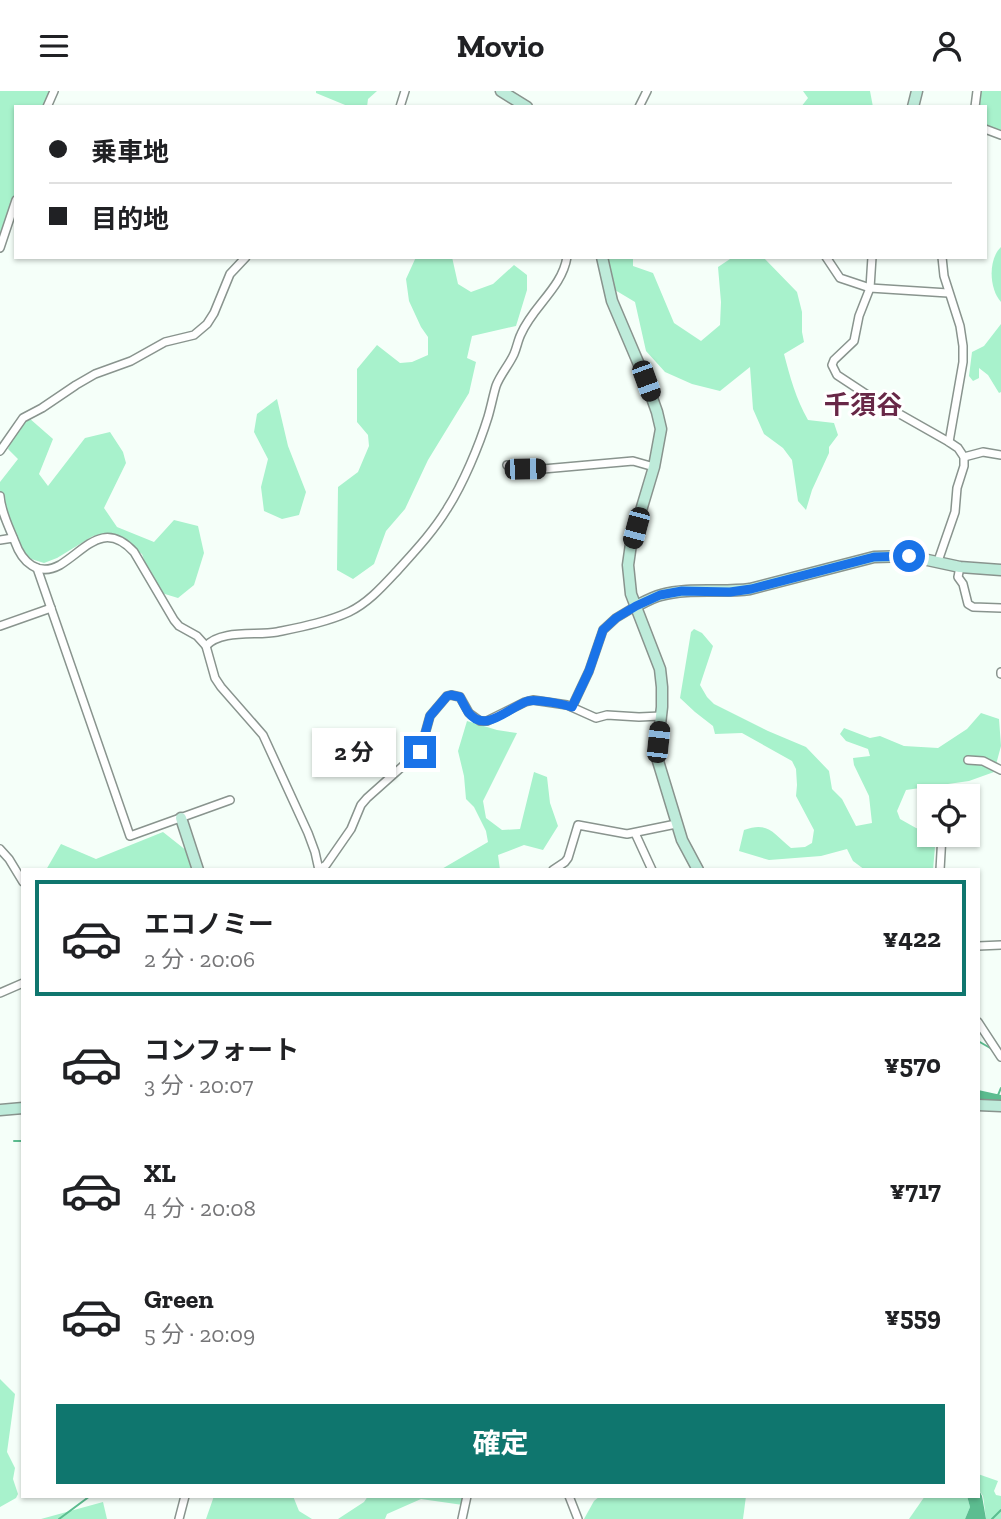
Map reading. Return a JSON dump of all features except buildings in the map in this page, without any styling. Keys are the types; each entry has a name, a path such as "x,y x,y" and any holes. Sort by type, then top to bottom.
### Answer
{"street":[{"path":"501,91 510,103"},
{"path":"0,248 14,206"},
{"path":"0,451 23,418 76,385 95,374 131,361 165,342 194,335 207,324 230,274 244,259"},
{"path":"206,646 211,640 234,634 277,632 349,611 374,594 401,566 449,506 474,455 488,419 497,383 514,354 521,333 560,278 566,259"},
{"path":"602,259 612,301 657,412 661,429 654,467 628,565 631,594 660,669 662,687 658,761 676,824 697,868"},
{"path":"827,259 839,278 870,288 948,293"},
{"path":"872,259 870,288 859,316 854,341 832,365 837,375 949,442 958,448 964,457 955,512 938,561"},
{"path":"942,259 948,293 960,326 963,345 963,362 949,442"},
{"path":"964,457 984,452 1001,455"},
{"path":"507,465 543,469 633,461 654,467"},
{"path":"0,496 0,505 19,552 31,566 42,570 50,569 100,538 118,539 134,552 174,620 206,646 215,678 221,687 263,735 308,833 319,868"},
{"path":"0,540 13,537"},
{"path":"572,707 589,671 603,630 616,618 660,595 682,591 730,592 751,589 874,557 909,556 960,567 1001,570"},
{"path":"960,567 958,577 963,584 968,604 973,607 1001,608"},
{"path":"37,568 130,836 230,800"},
{"path":"0,626 51,608"},
{"path":"321,868 326,865 351,829 361,805 367,798 404,765 415,760 420,752 430,716 447,696 460,697 469,713 480,721 497,718 533,700 572,707 596,717 661,716"},
{"path":"968,760 982,761 1001,770"},
{"path":"181,818 197,868"},
{"path":"555,868 568,858 578,825 619,833 635,833 676,824"},
{"path":"635,833 651,868"},
{"path":"940,868 941,847"},
{"path":"0,849 21,879"},
{"path":"0,863 9,859"},
{"path":"980,946 1001,945"},
{"path":"0,993 21,984"},
{"path":"980,1025 1001,1058"},
{"path":"980,1105 1001,1106"},
{"path":"0,1110 21,1108"},
{"path":"179,1519 184,1498"},
{"path":"463,1519 467,1498"},
{"path":"570,1498 578,1519"}],"shaded area":[{"path":"0,91 50,91 46,105 14,105 14,215 0,242"},
{"path":"377,91 368,99 367,105 345,105 316,93"},
{"path":"803,91 870,91 873,105 803,105 808,98"},
{"path":"981,91 1001,91 1001,133 987,127 987,105 976,105"},
{"path":"1001,247 1001,302 992,282 992,266"},
{"path":"415,259 452,259 458,284 471,292 493,284 514,265 527,275 527,290 516,326 472,336 467,358 476,362 469,393 428,460 405,509 386,531 374,564 353,579 337,570 338,487 358,472 369,446 368,435 357,422 357,369 377,345 400,363 412,362 428,355 428,337 409,301 406,279"},
{"path":"633,259 633,266 653,273 674,323 701,341 720,325 718,267 730,259 765,259 797,292 802,312 804,342 784,354 797,396 808,420 834,423 838,435 829,447 806,510 798,501 792,460 783,448 764,434 753,409 750,367 720,391 692,384 665,372 646,351 635,302 615,290 604,260"},
{"path":"1001,324 999,393 988,375 979,368 979,378 973,381 969,376 972,352 984,346"},
{"path":"277,399 288,446 306,492 299,515 282,519 264,511 261,487 268,459 254,432 257,414"},
{"path":"29,418 53,439 39,474 48,486 85,438 110,432 123,452 126,463 104,508 117,527 154,542 174,520 198,526 204,553 194,585 178,598 155,591 142,554 111,533 93,536 44,563 28,558 0,519 0,482 18,459 8,449 19,423"},
{"path":"694,629 702,633 713,646 700,685 707,697 714,704 806,747 829,771 832,789 842,799 856,826 872,823 869,796 853,758 870,756 868,749 846,741 840,734 844,728 870,738 880,736 904,746 938,748 967,729 981,713 999,719 1001,746 994,772 969,781 917,784 917,788 906,790 897,811 900,819 917,828 917,847 935,847 933,868 862,868 853,861 847,849 821,856 769,860 739,851 744,830 765,828 775,833 791,848 805,847 812,843 814,830 796,796 796,769 792,761 742,733 715,734 713,726 680,698 691,632"},
{"path":"467,721 517,733 483,801 486,818 502,830 520,829 534,772 547,777 550,803 558,826 543,850 524,845 498,855 500,868 443,868 488,842 486,831 474,807 466,799 458,751"},
{"path":"163,832 187,851 191,868 47,868 61,844 96,859"},
{"path":"0,1379 15,1394 7,1452 15,1468 13,1479 18,1494 0,1507"},
{"path":"980,1475 998,1481 994,1491 1001,1496 1001,1519 986,1519 980,1492"},
{"path":"980,1492 986,1519 965,1519 970,1507 968,1498 980,1498"},
{"path":"213,1498 294,1498 299,1511 312,1519 206,1519"},
{"path":"367,1498 464,1498 463,1505 421,1499 387,1514 385,1519 338,1519"},
{"path":"598,1498 746,1498 743,1519 584,1519"},
{"path":"924,1498 968,1498 970,1507 965,1519 909,1519"},
{"path":"103,1502 107,1519 41,1519"}],"waterway":[{"path":"980,1042 992,1049"},
{"path":"996,1100 1001,1088"},
{"path":"980,1096 1000,1101"},
{"path":"14,1141 21,1141"},
{"path":"59,1519 87,1498"},
{"path":"992,1519 1001,1510"}],"district":[{"name":"千須谷","path":"863,405"}],"route":[{"path":"420,752 430,716 447,696 460,697 469,713 480,721 497,718 533,700 572,707 589,671 603,630 616,618 660,595 682,591 730,592 751,589 874,557 909,556"}]}
